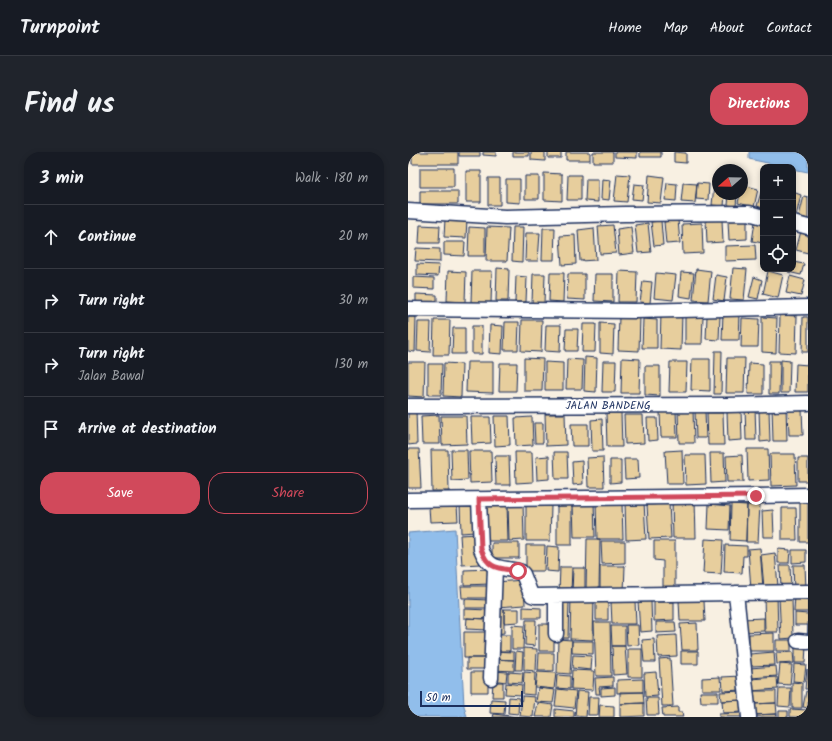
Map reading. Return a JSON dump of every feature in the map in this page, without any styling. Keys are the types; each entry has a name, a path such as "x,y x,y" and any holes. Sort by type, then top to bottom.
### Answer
{"street":[{"path":"408,211 504,217 718,213 749,213 760,215"},
{"path":"796,224 808,227"},
{"path":"408,309 635,311 808,307"},
{"name":"JALAN BANDENG","path":"408,406 728,405 808,403"},
{"path":"408,500 808,495"},
{"path":"479,499 481,549 483,555 490,564 495,567 521,572 530,592 535,596 808,592"},
{"path":"491,678 495,567"},
{"path":"736,593 749,717"},
{"path":"556,596 556,634"}],"water":[{"path":"749,152 808,152 808,172 796,170 796,164 772,164 749,159"},
{"path":"455,529 464,706 467,717 408,717 408,533"}],"building":[{"path":"412,152 458,152 458,164 412,164"},
{"path":"459,152 480,152 480,156 459,156"},
{"path":"483,152 496,152 496,156 483,155"},
{"path":"513,152 529,152 529,156 513,156"},
{"path":"531,152 545,152 545,161 531,160"},
{"path":"548,152 561,152 561,158 548,158"},
{"path":"566,152 590,152 590,160 566,160"},
{"path":"593,152 613,152 613,162 593,162"},
{"path":"615,152 637,152 637,158 615,157"},
{"path":"640,152 661,152 661,157 640,157"},
{"path":"674,152 686,153 686,163 674,162"},
{"path":"420,168 454,168 454,187 420,187"},
{"path":"466,171 481,171 481,202 466,202"},
{"path":"544,173 562,174 562,201 544,200"},
{"path":"617,174 630,175 627,202 614,201"},
{"path":"568,175 581,175 581,200 567,200"},
{"path":"649,175 664,177 661,203 647,202"},
{"path":"525,176 539,176 539,199 525,199"},
{"path":"488,178 500,178 500,205 488,205"},
{"path":"506,179 520,179 520,203 506,202"},
{"path":"586,179 598,179 598,202 585,201"},
{"path":"602,179 611,180 609,200 601,199"},
{"path":"667,183 677,184 676,201 665,200"},
{"path":"683,183 697,184 695,203 681,202"},
{"path":"697,183 709,184 708,200 696,199"},
{"path":"634,184 644,185 642,200 632,199"},
{"path":"748,186 758,189 754,207 738,203 739,200 748,200"},
{"path":"420,191 458,191 458,204 420,204"},
{"path":"796,193 801,195 796,216"},
{"path":"760,196 760,207 757,206"},
{"path":"804,196 808,197 808,219 799,216"},
{"path":"712,200 724,200 724,206 712,205"},
{"path":"728,200 736,200 736,206 728,205"},
{"path":"445,219 467,219 466,238 444,237"},
{"path":"678,220 680,243 666,244 664,222"},
{"path":"706,220 722,220 723,242 707,243"},
{"path":"747,220 747,239 729,240 728,221"},
{"path":"661,221 663,245 654,246 651,222"},
{"path":"755,222 760,223 760,242 752,241"},
{"path":"648,223 651,252 638,253 635,225"},
{"path":"702,223 703,253 683,254 682,224"},
{"path":"420,225 440,226 439,243 419,243"},
{"path":"613,225 616,253 600,254 598,226"},
{"path":"469,227 485,228 485,256 468,256"},
{"path":"487,227 509,228 507,261 486,261"},
{"path":"513,227 523,227 522,262 512,261"},
{"path":"631,227 634,253 619,255 617,229"},
{"path":"543,228 555,228 554,260 542,260"},
{"path":"594,228 596,260 580,261 578,230"},
{"path":"801,231 808,233 808,253 796,250"},
{"path":"526,233 540,233 538,261 525,261"},
{"path":"575,235 576,264 562,265 560,236"},
{"path":"444,242 465,242 464,256 444,255"},
{"path":"755,245 756,260 725,261 725,246"},
{"path":"416,248 440,249 440,262 415,261"},
{"path":"796,263 804,264 801,275 788,272 796,272"},
{"path":"417,264 439,265 438,276 417,275"},
{"path":"497,268 509,269 508,301 496,301"},
{"path":"733,268 747,269 744,300 730,299"},
{"path":"696,269 711,271 708,301 693,300"},
{"path":"448,271 466,272 465,302 447,301"},
{"path":"472,271 492,271 491,303 471,302"},
{"path":"619,271 637,272 636,302 618,302"},
{"path":"681,272 694,273 691,298 679,296"},
{"path":"768,272 783,275 778,298 763,294"},
{"path":"550,273 564,273 563,302 549,301"},
{"path":"656,273 676,275 673,300 654,298"},
{"path":"533,274 545,274 544,304 532,303"},
{"path":"568,274 585,274 585,300 567,299"},
{"path":"595,274 613,274 613,302 594,301"},
{"path":"716,275 727,277 724,301 713,299"},
{"path":"516,276 527,277 526,302 515,302"},
{"path":"790,276 805,280 801,296 786,293"},
{"path":"413,277 434,278 434,289 413,288"},
{"path":"754,277 762,280 758,299 749,297"},
{"path":"643,281 652,282 650,303 640,302"},
{"path":"416,294 437,295 437,305 416,305"},
{"path":"723,312 740,313 739,340 722,340"},
{"path":"661,313 682,314 681,350 660,349"},
{"path":"685,315 703,316 702,344 685,344"},
{"path":"780,315 797,316 796,353 779,352"},
{"path":"619,316 640,317 639,351 618,350"},
{"path":"707,316 720,316 719,340 706,339"},
{"path":"408,317 416,317 415,352 408,351"},
{"path":"762,317 777,318 776,353 762,352"},
{"path":"803,317 808,317 808,352 802,352"},
{"path":"742,318 759,319 758,347 741,347"},
{"path":"643,319 657,320 657,348 642,348"},
{"path":"434,320 450,320 449,355 433,355"},
{"path":"522,320 542,320 541,352 521,351"},
{"path":"418,322 431,322 430,352 417,351"},
{"path":"505,322 519,322 518,350 504,350"},
{"path":"600,323 614,324 613,354 600,353"},
{"path":"583,324 596,324 595,352 582,352"},
{"path":"490,325 503,326 502,354 489,353"},
{"path":"546,325 561,325 560,352 545,351"},
{"path":"472,326 482,326 482,354 472,354"},
{"path":"453,328 465,328 465,354 452,354"},
{"path":"566,329 578,329 577,351 565,351"},
{"path":"715,351 722,351 721,394 714,394"},
{"path":"585,357 597,358 596,392 584,391"},
{"path":"524,358 543,359 542,391 524,391"},
{"path":"622,358 640,359 639,393 621,393"},
{"path":"727,358 745,358 744,393 726,393"},
{"path":"567,359 583,360 582,389 566,389"},
{"path":"692,359 710,359 710,391 691,390"},
{"path":"781,360 790,361 789,393 781,393"},
{"path":"603,361 616,361 615,392 602,392"},
{"path":"769,361 780,361 779,394 769,394"},
{"path":"408,362 425,362 424,397 408,396"},
{"path":"467,362 493,362 493,393 466,392"},
{"path":"545,362 563,363 563,390 545,390"},
{"path":"670,362 687,362 686,392 669,392"},
{"path":"444,363 462,364 461,397 443,396"},
{"path":"500,363 517,363 516,391 499,391"},
{"path":"749,363 763,364 763,394 748,394"},
{"path":"428,364 442,364 441,395 428,395"},
{"path":"796,364 808,365 808,392 795,392"},
{"path":"645,366 660,366 660,396 645,395"},
{"path":"745,407 755,407 756,440 746,440"},
{"path":"772,407 786,407 787,441 773,441"},
{"path":"802,409 803,435 789,435 788,410"},
{"path":"408,410 416,410 417,444 408,445"},
{"path":"678,410 693,410 694,443 679,443"},
{"path":"759,410 769,410 770,441 760,442"},
{"path":"676,411 677,437 661,437 660,412"},
{"path":"695,411 705,411 706,438 696,438"},
{"path":"741,411 742,440 728,441 727,412"},
{"path":"606,413 621,413 622,447 607,447"},
{"path":"707,413 723,413 724,445 708,445"},
{"path":"545,414 565,414 566,445 546,446"},
{"path":"439,415 440,444 422,444 421,416"},
{"path":"624,415 643,415 644,443 625,444"},
{"path":"441,416 466,416 467,444 442,445"},
{"path":"494,416 509,416 510,445 495,446"},
{"path":"471,417 490,417 491,443 472,444"},
{"path":"532,417 533,445 516,446 515,418"},
{"path":"647,418 657,418 658,440 648,441"},
{"path":"602,419 603,451 592,451 591,420"},
{"path":"534,423 543,423 543,443 535,443"},
{"path":"571,424 588,424 588,446 572,446"},
{"path":"408,449 419,449 421,488 408,488"},
{"path":"747,449 768,449 769,480 748,481"},
{"path":"431,450 448,450 449,491 432,491"},
{"path":"451,450 467,450 468,480 452,481"},
{"path":"682,450 683,484 667,484 665,451"},
{"path":"469,451 491,451 492,482 470,483"},
{"path":"515,452 532,452 533,482 516,483"},
{"path":"554,452 567,452 568,479 555,479"},
{"path":"710,453 724,453 725,482 711,483"},
{"path":"770,454 795,454 796,485 771,486"},
{"path":"685,455 705,455 706,484 686,485"},
{"path":"742,455 743,482 727,482 726,456"},
{"path":"495,456 509,456 510,485 496,485"},
{"path":"549,456 549,479 537,480 536,457"},
{"path":"603,457 604,487 588,487 587,458"},
{"path":"798,458 808,458 808,481 798,481"},
{"path":"624,459 638,459 639,478 625,479"},
{"path":"610,460 621,460 621,482 610,483"},
{"path":"582,461 583,484 573,485 572,462"},
{"path":"695,500 696,538 673,538 672,501"},
{"path":"557,501 572,501 572,545 557,545"},
{"path":"594,502 595,537 574,537 573,503"},
{"path":"625,502 644,502 646,539 626,540"},
{"path":"800,502 808,502 808,542 800,542"},
{"path":"485,503 507,503 508,541 485,541"},
{"path":"508,503 523,503 524,540 509,541"},
{"path":"596,503 622,503 623,539 597,539"},
{"path":"474,504 475,532 461,533 460,505"},
{"path":"669,504 671,538 649,539 647,505"},
{"path":"709,504 730,506 729,530 708,529"},
{"path":"731,504 747,505 746,541 730,540"},
{"path":"457,505 458,521 430,522 429,507"},
{"path":"747,505 760,505 758,542 746,542"},
{"path":"526,506 551,506 550,541 526,541"},
{"path":"782,508 796,508 797,540 782,540"},
{"path":"773,510 774,537 763,537 762,511"},
{"path":"478,534 480,564 462,565 460,535"},
{"path":"587,539 600,539 599,590 586,590"},
{"path":"705,539 723,540 721,574 703,573"},
{"path":"601,541 625,541 625,563 602,564"},
{"path":"654,541 675,541 675,589 663,589 663,561 654,560"},
{"path":"492,543 519,543 519,558 492,558"},
{"path":"526,545 545,545 544,571 526,571"},
{"path":"725,545 747,546 747,556 743,556 742,573 724,572"},
{"path":"547,546 559,547 558,572 546,571"},
{"path":"760,548 763,588 751,589 748,549"},
{"path":"778,549 790,550 789,563 778,563"},
{"path":"792,550 806,550 806,562 792,563"},
{"path":"775,553 778,586 764,588 761,555"},
{"path":"780,565 790,565 791,588 781,589"},
{"path":"793,565 805,565 806,590 794,591"},
{"path":"600,566 625,566 624,592 600,591"},
{"path":"560,567 572,567 571,593 559,593"},
{"path":"573,568 585,568 585,593 572,593"},
{"path":"490,569 490,584 464,585 464,570"},
{"path":"524,580 525,605 497,607 495,582"},
{"path":"461,586 491,586 491,598 462,598"},
{"path":"777,595 778,632 765,632 764,596"},
{"path":"795,595 808,596 808,612 794,612"},
{"path":"571,597 594,598 593,640 570,639"},
{"path":"779,597 792,597 793,638 781,639"},
{"path":"465,599 489,600 489,608 465,608"},
{"path":"596,599 608,599 608,620 596,620"},
{"path":"558,600 569,601 568,638 557,638"},
{"path":"635,601 636,624 612,624 611,602"},
{"path":"638,601 651,601 652,631 640,632"},
{"path":"679,601 704,601 705,621 680,621"},
{"path":"654,602 674,602 674,620 654,621"},
{"path":"523,607 541,608 541,618 523,618"},
{"path":"464,609 489,610 488,619 464,618"},
{"path":"494,609 504,609 504,633 495,634"},
{"path":"504,609 519,609 519,622 504,623"},
{"path":"795,613 808,614 808,625 795,625"},
{"path":"467,618 488,619 488,630 466,629"},
{"path":"764,618 764,631 743,632 742,619"},
{"path":"526,620 536,620 535,646 525,645"},
{"path":"594,622 610,622 611,676 596,676"},
{"path":"656,622 675,622 676,632 656,633"},
{"path":"697,623 698,650 682,650 680,624"},
{"path":"539,624 554,624 554,651 539,651"},
{"path":"512,625 524,626 523,649 512,649"},
{"path":"626,625 638,625 639,645 627,646"},
{"path":"611,626 625,626 625,646 612,646"},
{"path":"464,632 490,632 490,658 464,658"},
{"path":"774,633 774,651 749,651 749,634"},
{"path":"493,635 510,635 510,651 494,651"},
{"path":"676,635 677,656 658,657 657,636"},
{"path":"558,639 572,640 570,674 557,673"},
{"path":"654,639 655,662 644,662 642,640"},
{"path":"776,640 791,640 791,651 776,651"},
{"path":"572,641 593,641 593,654 572,653"},
{"path":"612,646 625,646 627,674 613,675"},
{"path":"795,646 806,646 805,663 795,663"},
{"path":"524,648 537,649 536,671 524,670"},
{"path":"628,649 642,649 642,677 628,677"},
{"path":"493,651 514,652 514,660 493,659"},
{"path":"516,651 523,652 522,670 515,670"},
{"path":"681,651 698,651 698,664 681,664"},
{"path":"774,652 775,665 751,666 750,654"},
{"path":"793,652 794,663 777,664 776,653"},
{"path":"539,653 554,653 554,671 538,671"},
{"path":"573,655 592,656 591,670 572,668"},
{"path":"467,658 490,658 490,669 467,669"},
{"path":"670,658 673,706 662,706 659,659"},
{"path":"493,659 514,660 514,671 493,670"},
{"path":"780,664 792,665 790,685 778,684"},
{"path":"794,664 806,665 804,682 793,681"},
{"path":"776,666 777,676 751,678 750,668"},
{"path":"807,669 808,689 805,689"},
{"path":"572,670 594,671 593,690 571,689"},
{"path":"492,671 507,672 506,682 492,680"},
{"path":"471,672 488,672 488,692 471,692"},
{"path":"508,672 523,673 522,683 508,682"},
{"path":"524,672 535,673 534,695 523,694"},
{"path":"537,672 556,673 554,689 535,687"},
{"path":"656,672 658,696 645,697 644,673"},
{"path":"557,675 570,676 570,689 556,688"},
{"path":"741,676 742,690 723,691 722,677"},
{"path":"613,677 613,686 599,687 600,694 596,694 595,678"},
{"path":"720,677 721,690 702,690 702,678"},
{"path":"777,677 778,689 751,691 751,679"},
{"path":"643,679 643,692 617,693 617,680"},
{"path":"493,682 503,682 503,697 492,697"},
{"path":"792,682 802,683 802,708 792,708"},
{"path":"506,683 522,685 521,695 505,694"},
{"path":"615,687 615,695 601,696 601,688"},
{"path":"538,688 555,690 553,703 536,702"},
{"path":"779,688 791,688 790,707 778,706"},
{"path":"557,689 576,691 574,708 555,706"},
{"path":"577,691 588,692 586,717 575,716"},
{"path":"742,691 742,700 721,701 720,692"},
{"path":"752,691 776,691 776,703 752,704"},
{"path":"806,691 808,692 808,708 803,707"},
{"path":"620,692 643,692 644,703 620,704"},
{"path":"700,692 718,692 718,702 701,702"},
{"path":"522,696 535,697 533,717 520,716"},
{"path":"509,697 519,698 518,714 508,713"},
{"path":"589,697 599,697 598,715 588,715"},
{"path":"646,698 658,698 659,715 647,715"},
{"path":"491,699 505,700 504,714 490,713"},
{"path":"742,700 743,712 723,713 722,701"},
{"path":"538,703 553,705 551,717 535,717"},
{"path":"644,703 644,716 620,717 620,704"},
{"path":"776,703 777,714 753,715 752,704"},
{"path":"600,705 614,706 614,717 599,717"},
{"path":"678,707 678,712 682,712 683,717 663,717 662,708"},
{"path":"555,709 574,711 574,717 555,717"},
{"path":"790,709 808,710 808,717 790,717"},
{"path":"779,711 788,711 788,717 779,717"},
{"path":"742,713 742,717 719,717 719,714"},
{"path":"494,714 518,717 493,717"},
{"path":"777,714 777,717 753,717 753,715"}],"route":[{"path":"518,571 495,567 490,564 483,555 481,549 479,499 756,496"}]}
